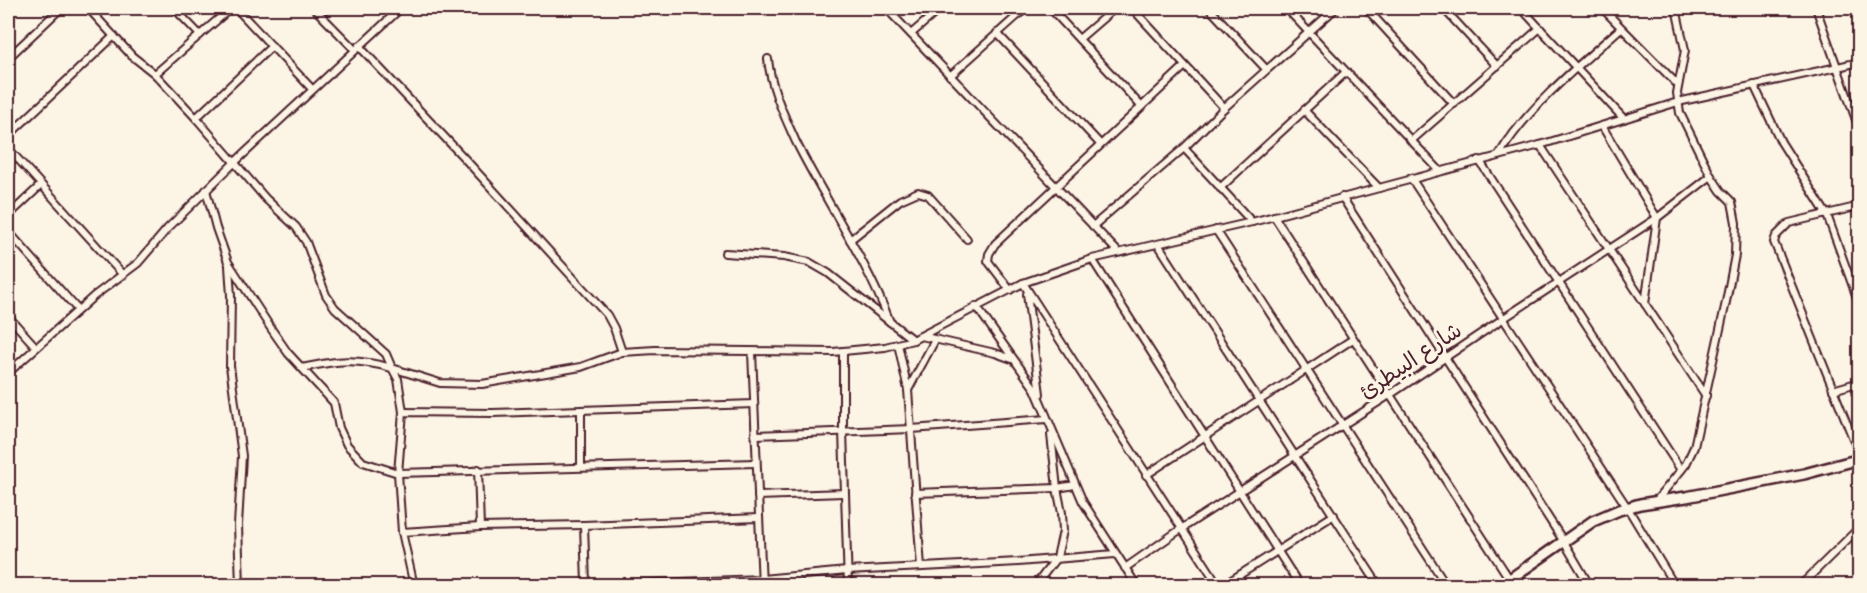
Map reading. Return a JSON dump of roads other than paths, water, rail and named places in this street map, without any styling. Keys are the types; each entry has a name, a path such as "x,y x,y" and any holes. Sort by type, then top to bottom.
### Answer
{"main road":[{"path":"1500,585 1512,582 1593,521 1627,507 1816,471 1860,457"}],"street":[{"path":"8,58 61,8"},
{"path":"88,8 132,56 155,74 266,199 296,227 310,250 326,295 335,308 386,354 398,379 403,412 398,473 402,532 414,585"},
{"path":"174,8 200,35"},
{"path":"155,74 231,8"},
{"path":"236,8 312,89"},
{"path":"315,8 473,167 607,315 622,352"},
{"path":"8,373 94,296 149,252 168,228 206,190 401,8"},
{"path":"886,8 1118,252"},
{"path":"911,34 941,8"},
{"path":"950,76 1026,8"},
{"path":"1050,8 1141,106"},
{"path":"1079,39 1115,8"},
{"path":"1132,8 1224,108"},
{"path":"1209,8 1266,69"},
{"path":"1286,8 1439,170"},
{"path":"1094,226 1184,148 1266,69 1336,8"},
{"path":"1366,8 1454,104"},
{"path":"1443,8 1497,66"},
{"path":"1521,8 1624,119"},
{"path":"1602,8 1678,85"},
{"path":"1656,501 1681,470 1694,447 1726,302 1736,228 1732,202 1721,191 1682,119 1678,102 1678,85 1685,50 1676,8"},
{"path":"1816,8 1860,131"},
{"path":"1411,141 1540,28"},
{"path":"1498,155 1521,124 1577,67 1621,28"},
{"path":"997,33 1100,144"},
{"path":"8,136 114,36"},
{"path":"196,118 272,46"},
{"path":"768,59 776,94 787,122 850,240 890,322"},
{"path":"302,368 338,361 369,362 440,383 482,384 581,367 622,352 654,350 843,351 898,344 916,338 1023,283 1092,259 1252,222 1439,170 1540,145 1678,102 1860,62"},
{"path":"1010,290 990,265 988,259 990,251 1055,186 1185,66"},
{"path":"1220,188 1346,72"},
{"path":"1754,85 1775,130 1827,215 1860,306"},
{"path":"1304,110 1379,188"},
{"path":"1602,126 1657,218 1645,304"},
{"path":"1540,145 1706,396"},
{"path":"8,148 123,275"},
{"path":"1184,148 1252,222"},
{"path":"1479,160 1681,470"},
{"name":"شارع البيطرئ","path":"1125,568 1181,528 1343,426 1657,218 1712,176"},
{"path":"1411,178 1627,507 1675,585"},
{"path":"8,216 41,185"},
{"path":"206,190 228,262 272,330 334,403 339,428 352,452 363,462 398,473 756,463"},
{"path":"850,240 900,200 918,192 928,195 966,239"},
{"path":"1342,197 1590,585"},
{"path":"1860,207 1789,223 1776,236 1774,242 1860,457"},
{"path":"1274,216 1512,582"},
{"path":"1216,230 1306,372 1447,585"},
{"path":"8,231 78,310"},
{"path":"1158,244 1379,585"},
{"path":"725,253 784,257 809,262 828,273 890,322 916,338 995,352 1016,361"},
{"path":"1092,259 1300,585"},
{"path":"228,262 231,296 230,366 242,456 238,525 240,585"},
{"path":"1023,283 1146,475 1221,585 1334,515"},
{"path":"1027,290 1041,402"},
{"path":"976,306 1030,381 1075,485 1115,554 1137,585"},
{"path":"8,316 36,347"},
{"path":"1146,475 1353,339"},
{"path":"908,390 934,340"},
{"path":"898,344 908,390 921,567"},
{"path":"843,351 844,493 848,585"},
{"path":"752,352 762,582"},
{"path":"1833,390 1860,382"},
{"path":"403,412 581,411 754,404"},
{"path":"581,411 581,467"},
{"path":"755,435 911,429 1047,419"},
{"path":"1035,585 1057,557 1063,526 1051,428"},
{"path":"478,469 480,527"},
{"path":"915,493 1057,489 1075,485"},
{"path":"758,496 844,493"},
{"path":"402,532 480,527 758,518"},
{"path":"584,525 586,584"},
{"path":"1800,585 1860,527"},
{"path":"570,585 762,582 847,571 1018,562 1115,554"}]}
